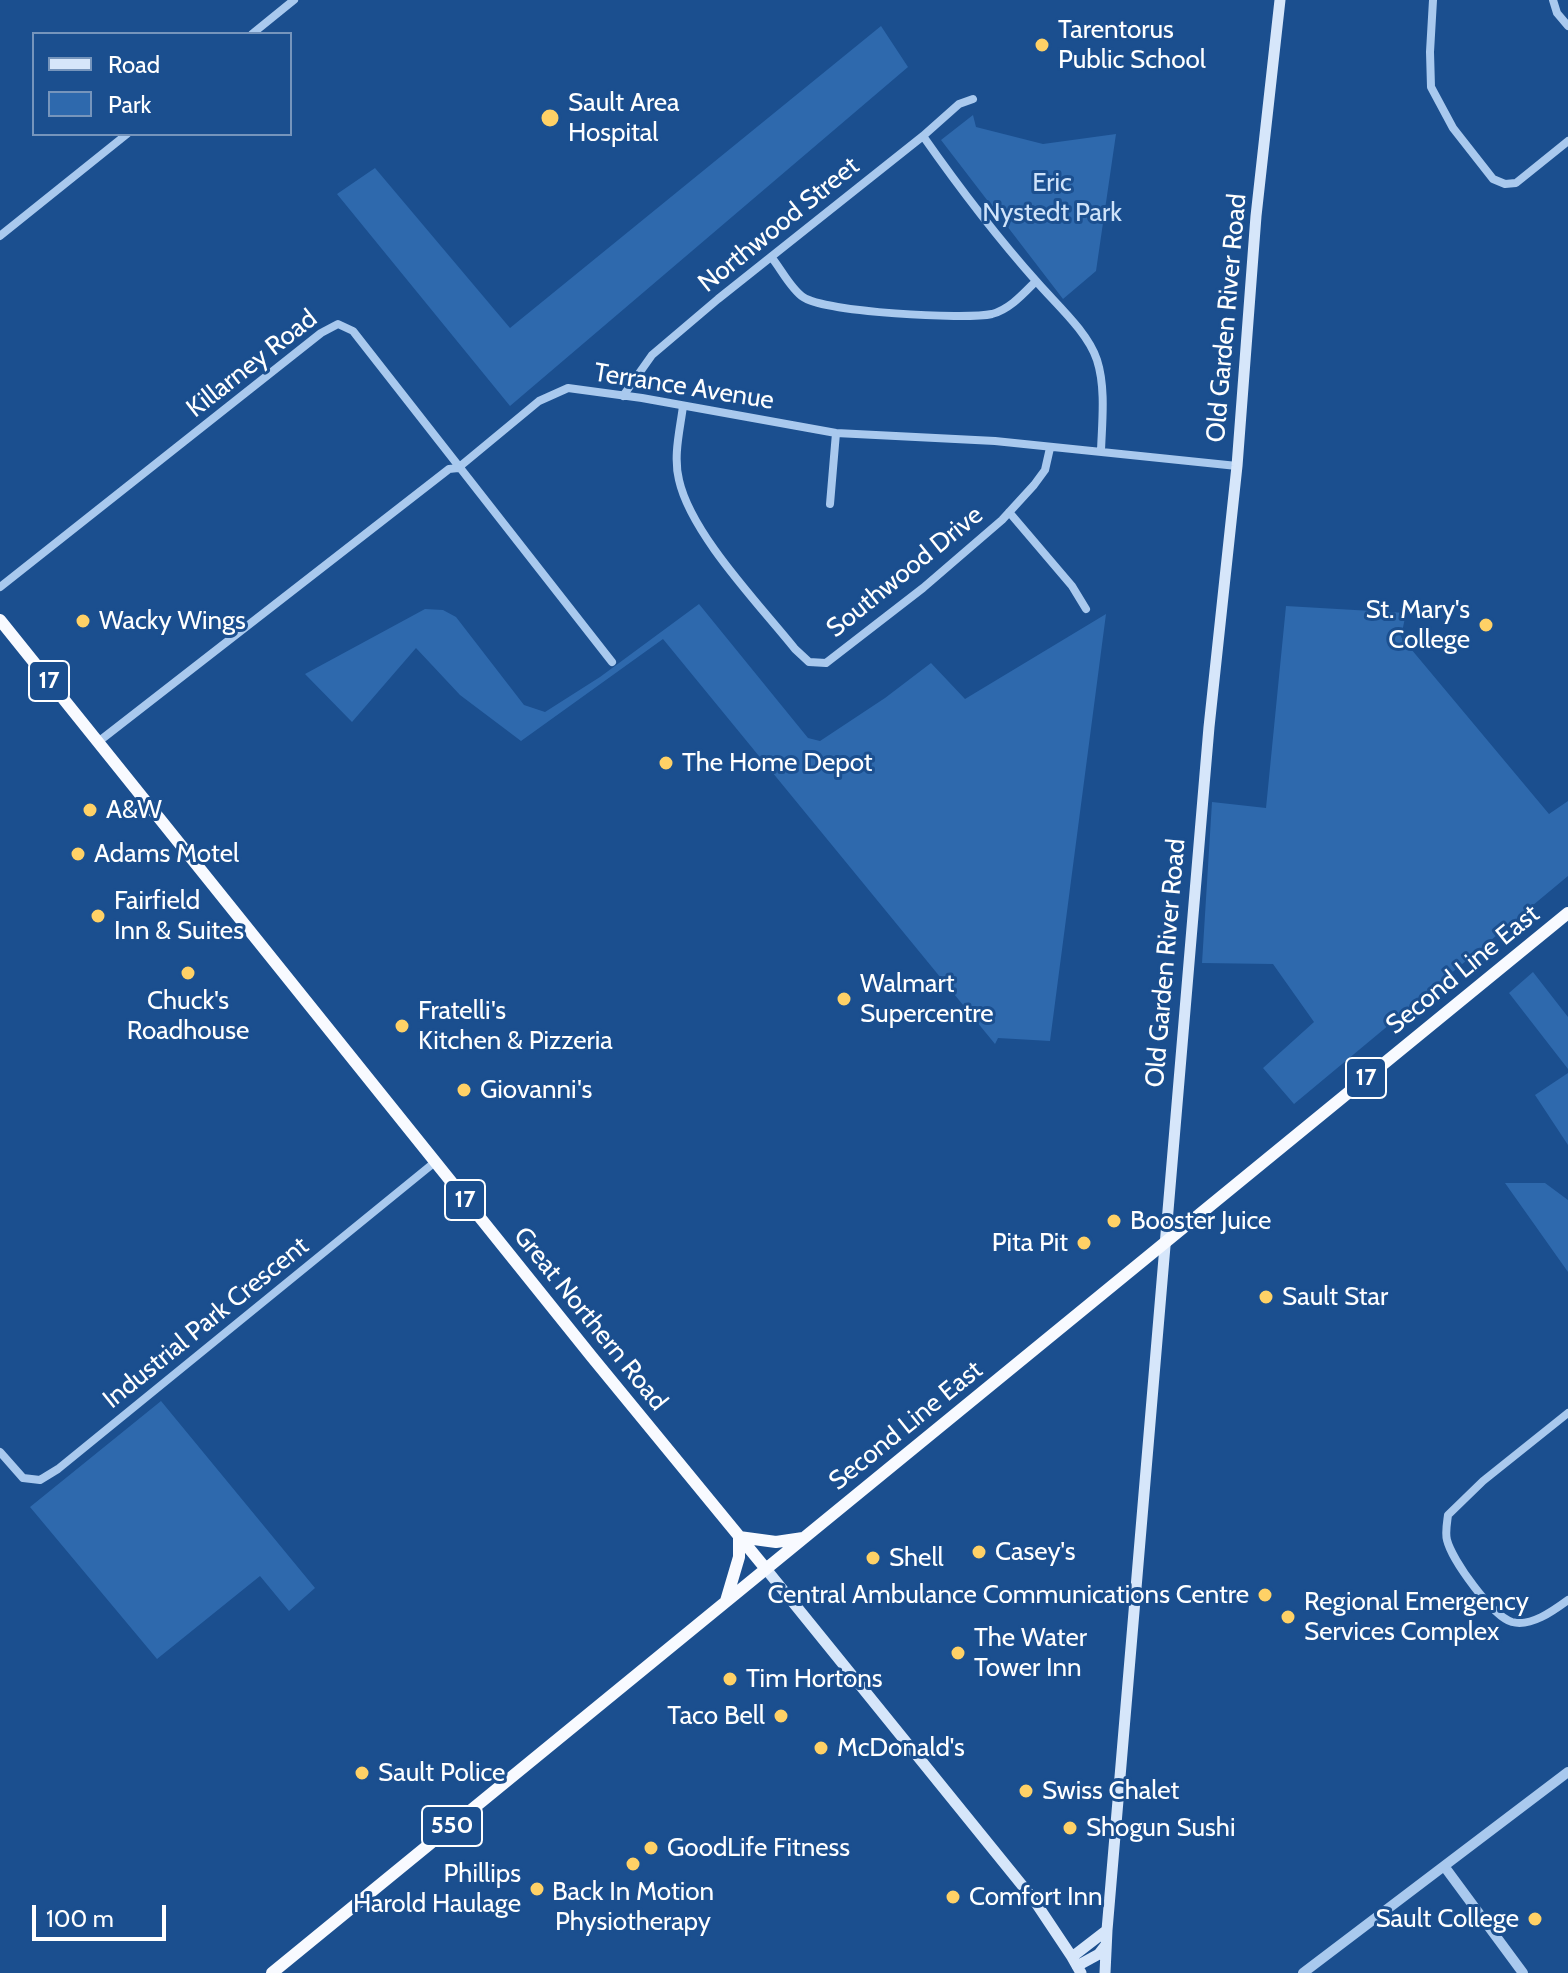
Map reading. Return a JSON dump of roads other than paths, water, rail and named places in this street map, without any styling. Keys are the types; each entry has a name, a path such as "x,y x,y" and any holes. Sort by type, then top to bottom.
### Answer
{"highway":[{"name":"Great Northern Road","path":"0,620 766,1569"},
{"name":"Second Line East","path":"272,1973 1568,913"},
{"path":"726,1601 739,1557 739,1537 776,1542 805,1537"}],"main road":[{"name":"Old Garden River Road","path":"1105,1973 1209,727 1237,466 1256,216 1280,0"},
{"name":"Great Northern Road","path":"766,1569 1034,1900 1077,1965"},
{"path":"1077,1965 1107,1930"},
{"path":"1077,1965 1099,1954 1106,1945"}],"street":[{"path":"254,32 294,0"},
{"path":"1433,0 1431,87 1453,128 1493,179 1505,184 1516,183 1568,141"},
{"path":"1553,0 1557,13 1568,26"},
{"name":"Northwood Street","path":"623,396 652,355 959,104 973,99"},
{"path":"0,236 125,136"},
{"path":"923,136 948,172 1070,319 1096,355 1102,375 1101,451"},
{"path":"772,258 803,297 835,307 971,317 995,313 1012,305 1036,281"},
{"name":"Killarney Road","path":"0,587 321,333 338,324 353,331 612,662"},
{"name":"Terrance Avenue","path":"98,742 449,469 458,468 539,401 568,388 836,433 995,441 1237,466"},
{"name":"Southwood Drive","path":"683,406 676,459 679,481 698,527 795,649 809,662 826,663 923,588 1009,512 1045,470 1050,448"},
{"path":"830,504 836,433"},
{"path":"1009,512 1072,586 1086,609"},
{"name":"Industrial Park Crescent","path":"0,1452 23,1478 40,1480 58,1469 435,1162"},
{"path":"1566,1419 1483,1481 1448,1515 1446,1538 1455,1558 1496,1614 1513,1622 1535,1620 1568,1600"},
{"path":"1303,1973 1568,1772"},
{"path":"1444,1866 1523,1973"}],"place":[{"name":"Tarentorus Public School","path":"1042,45"},
{"name":"Sault Area Hospital","path":"550,118"},
{"name":"Wacky Wings","path":"83,621"},
{"name":"St. Mary's College","path":"1486,625"},
{"name":"The Home Depot","path":"666,763"},
{"name":"A&W","path":"90,810"},
{"name":"Adams Motel","path":"78,854"},
{"name":"Fairfield Inn & Suites","path":"98,916"},
{"name":"Chuck's Roadhouse","path":"188,973"},
{"name":"Walmart Supercentre","path":"844,999"},
{"name":"Fratelli's Kitchen & Pizzeria","path":"402,1026"},
{"name":"Giovanni's","path":"464,1090"},
{"name":"Booster Juice","path":"1114,1221"},
{"name":"Pita Pit","path":"1084,1243"},
{"name":"Sault Star","path":"1266,1297"},
{"name":"Casey's","path":"979,1552"},
{"name":"Shell","path":"873,1558"},
{"name":"Central Ambulance Communications Centre","path":"1265,1595"},
{"name":"Regional Emergency Services Complex","path":"1288,1617"},
{"name":"The Water Tower Inn","path":"958,1653"},
{"name":"Tim Hortons","path":"730,1679"},
{"name":"Taco Bell","path":"781,1716"},
{"name":"McDonald's","path":"821,1748"},
{"name":"Sault Police","path":"362,1773"},
{"name":"Swiss Chalet","path":"1026,1791"},
{"name":"Shogun Sushi","path":"1070,1828"},
{"name":"GoodLife Fitness","path":"651,1848"},
{"name":"Back In Motion Physiotherapy","path":"633,1864"},
{"name":"Phillips Harold Haulage","path":"537,1889"},
{"name":"Comfort Inn","path":"953,1897"},
{"name":"Sault College","path":"1535,1919"}],"park label":[{"name":"Eric Nystedt Park","path":"1052,198"}]}
